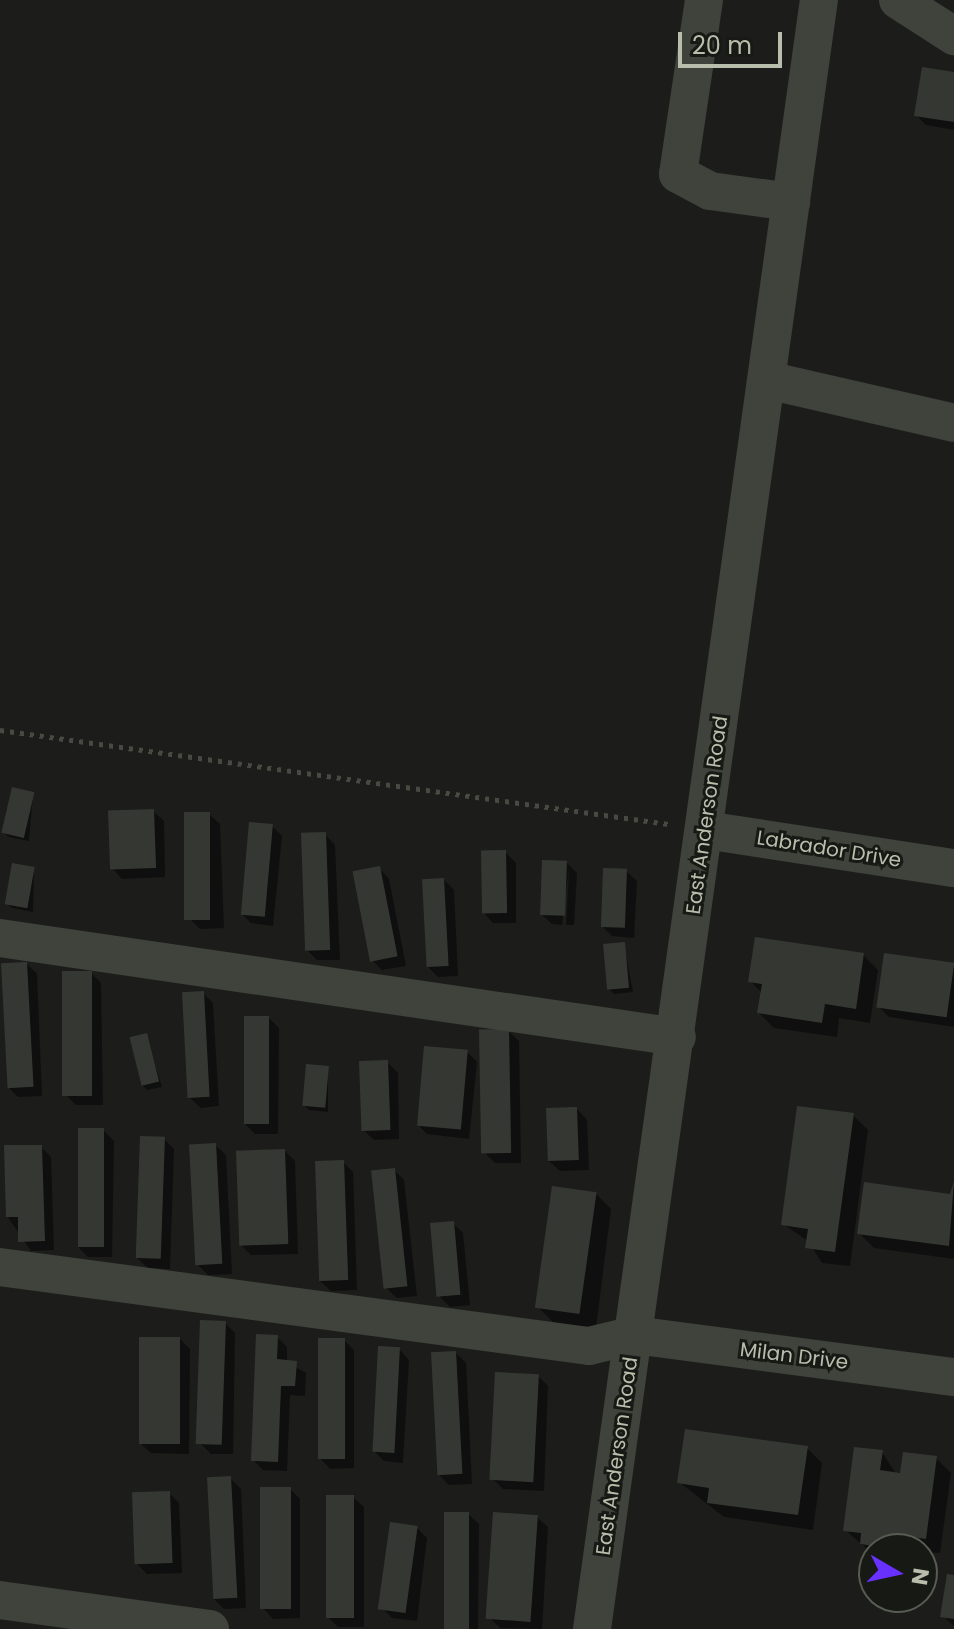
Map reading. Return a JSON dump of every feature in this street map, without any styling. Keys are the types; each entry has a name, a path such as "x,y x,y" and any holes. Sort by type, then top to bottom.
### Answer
{"street":[{"path":"704,0 678,174 710,191 791,202"},
{"name":"East Anderson Road","path":"592,1629 677,1037 819,0"},
{"path":"898,0 954,36"},
{"path":"767,380 954,423"},
{"name":"Labrador Drive","path":"705,830 954,868"},
{"path":"0,938 677,1037"},
{"path":"0,1267 589,1346 634,1335"},
{"name":"Milan Drive","path":"634,1335 954,1377"},
{"path":"0,1600 210,1629"}],"path":[{"path":"0,730 705,830"}],"building":[{"path":"922,67 954,72 954,122 914,116"},
{"path":"12,787 34,792 24,838 1,833"},
{"path":"154,809 156,868 110,870 108,811"},
{"path":"184,812 210,812 210,920 184,920"},
{"path":"249,822 273,824 265,917 241,915"},
{"path":"326,832 330,950 305,951 301,833"},
{"path":"481,850 506,850 507,913 482,913"},
{"path":"542,860 567,861 565,916 540,915"},
{"path":"12,863 35,867 27,908 5,904"},
{"path":"380,866 398,956 370,962 353,871"},
{"path":"603,868 627,869 625,928 601,927"},
{"path":"444,878 449,966 427,967 422,879"},
{"path":"755,937 864,953 856,1009 825,1004 822,1023 757,1013 762,984 748,982"},
{"path":"625,942 629,988 607,990 603,944"},
{"path":"884,953 954,963 947,1017 876,1007"},
{"path":"27,962 34,1087 8,1088 1,963"},
{"path":"62,971 92,971 92,1096 62,1096"},
{"path":"204,991 210,1097 188,1098 182,992"},
{"path":"244,1016 269,1016 269,1124 244,1124"},
{"path":"509,1029 511,1153 481,1154 479,1030"},
{"path":"147,1033 159,1082 142,1086 130,1037"},
{"path":"424,1046 468,1050 461,1130 417,1126"},
{"path":"388,1060 390,1130 361,1131 359,1061"},
{"path":"306,1064 329,1066 325,1108 302,1106"},
{"path":"797,1106 854,1113 835,1252 805,1248 808,1229 781,1225"},
{"path":"577,1107 579,1160 548,1161 546,1108"},
{"path":"78,1128 104,1128 104,1247 78,1247"},
{"path":"140,1136 165,1137 161,1259 136,1258"},
{"path":"216,1143 222,1264 195,1265 189,1144"},
{"path":"4,1145 42,1145 45,1241 18,1242 18,1217 6,1217"},
{"path":"285,1149 288,1244 239,1246 236,1151"},
{"path":"344,1160 348,1280 319,1281 315,1161"},
{"path":"395,1168 407,1286 384,1289 371,1171"},
{"path":"954,1181 949,1246 857,1234 864,1182 950,1194"},
{"path":"552,1186 597,1192 579,1314 535,1308"},
{"path":"454,1221 460,1295 437,1297 430,1223"},
{"path":"200,1320 226,1321 222,1445 196,1444"},
{"path":"256,1334 278,1335 277,1359 297,1361 295,1386 281,1386 278,1462 251,1461"},
{"path":"139,1337 180,1337 180,1444 139,1444"},
{"path":"318,1338 345,1338 345,1459 318,1459"},
{"path":"378,1346 400,1347 394,1453 372,1452"},
{"path":"456,1351 462,1474 437,1475 431,1352"},
{"path":"495,1372 539,1374 533,1482 489,1480"},
{"path":"685,1429 808,1446 798,1515 707,1503 709,1488 677,1483"},
{"path":"854,1447 883,1450 880,1470 900,1473 903,1452 937,1456 927,1533 843,1531"},
{"path":"231,1476 237,1598 213,1599 207,1477"},
{"path":"260,1487 291,1487 291,1609 260,1609"},
{"path":"170,1491 173,1563 135,1564 132,1492"},
{"path":"326,1495 354,1495 354,1618 326,1618"},
{"path":"444,1512 469,1512 469,1629 444,1629"},
{"path":"493,1512 538,1515 530,1622 486,1619"},
{"path":"390,1522 418,1526 405,1613 378,1609"},
{"path":"947,1574 954,1575 954,1619 940,1617"}]}
